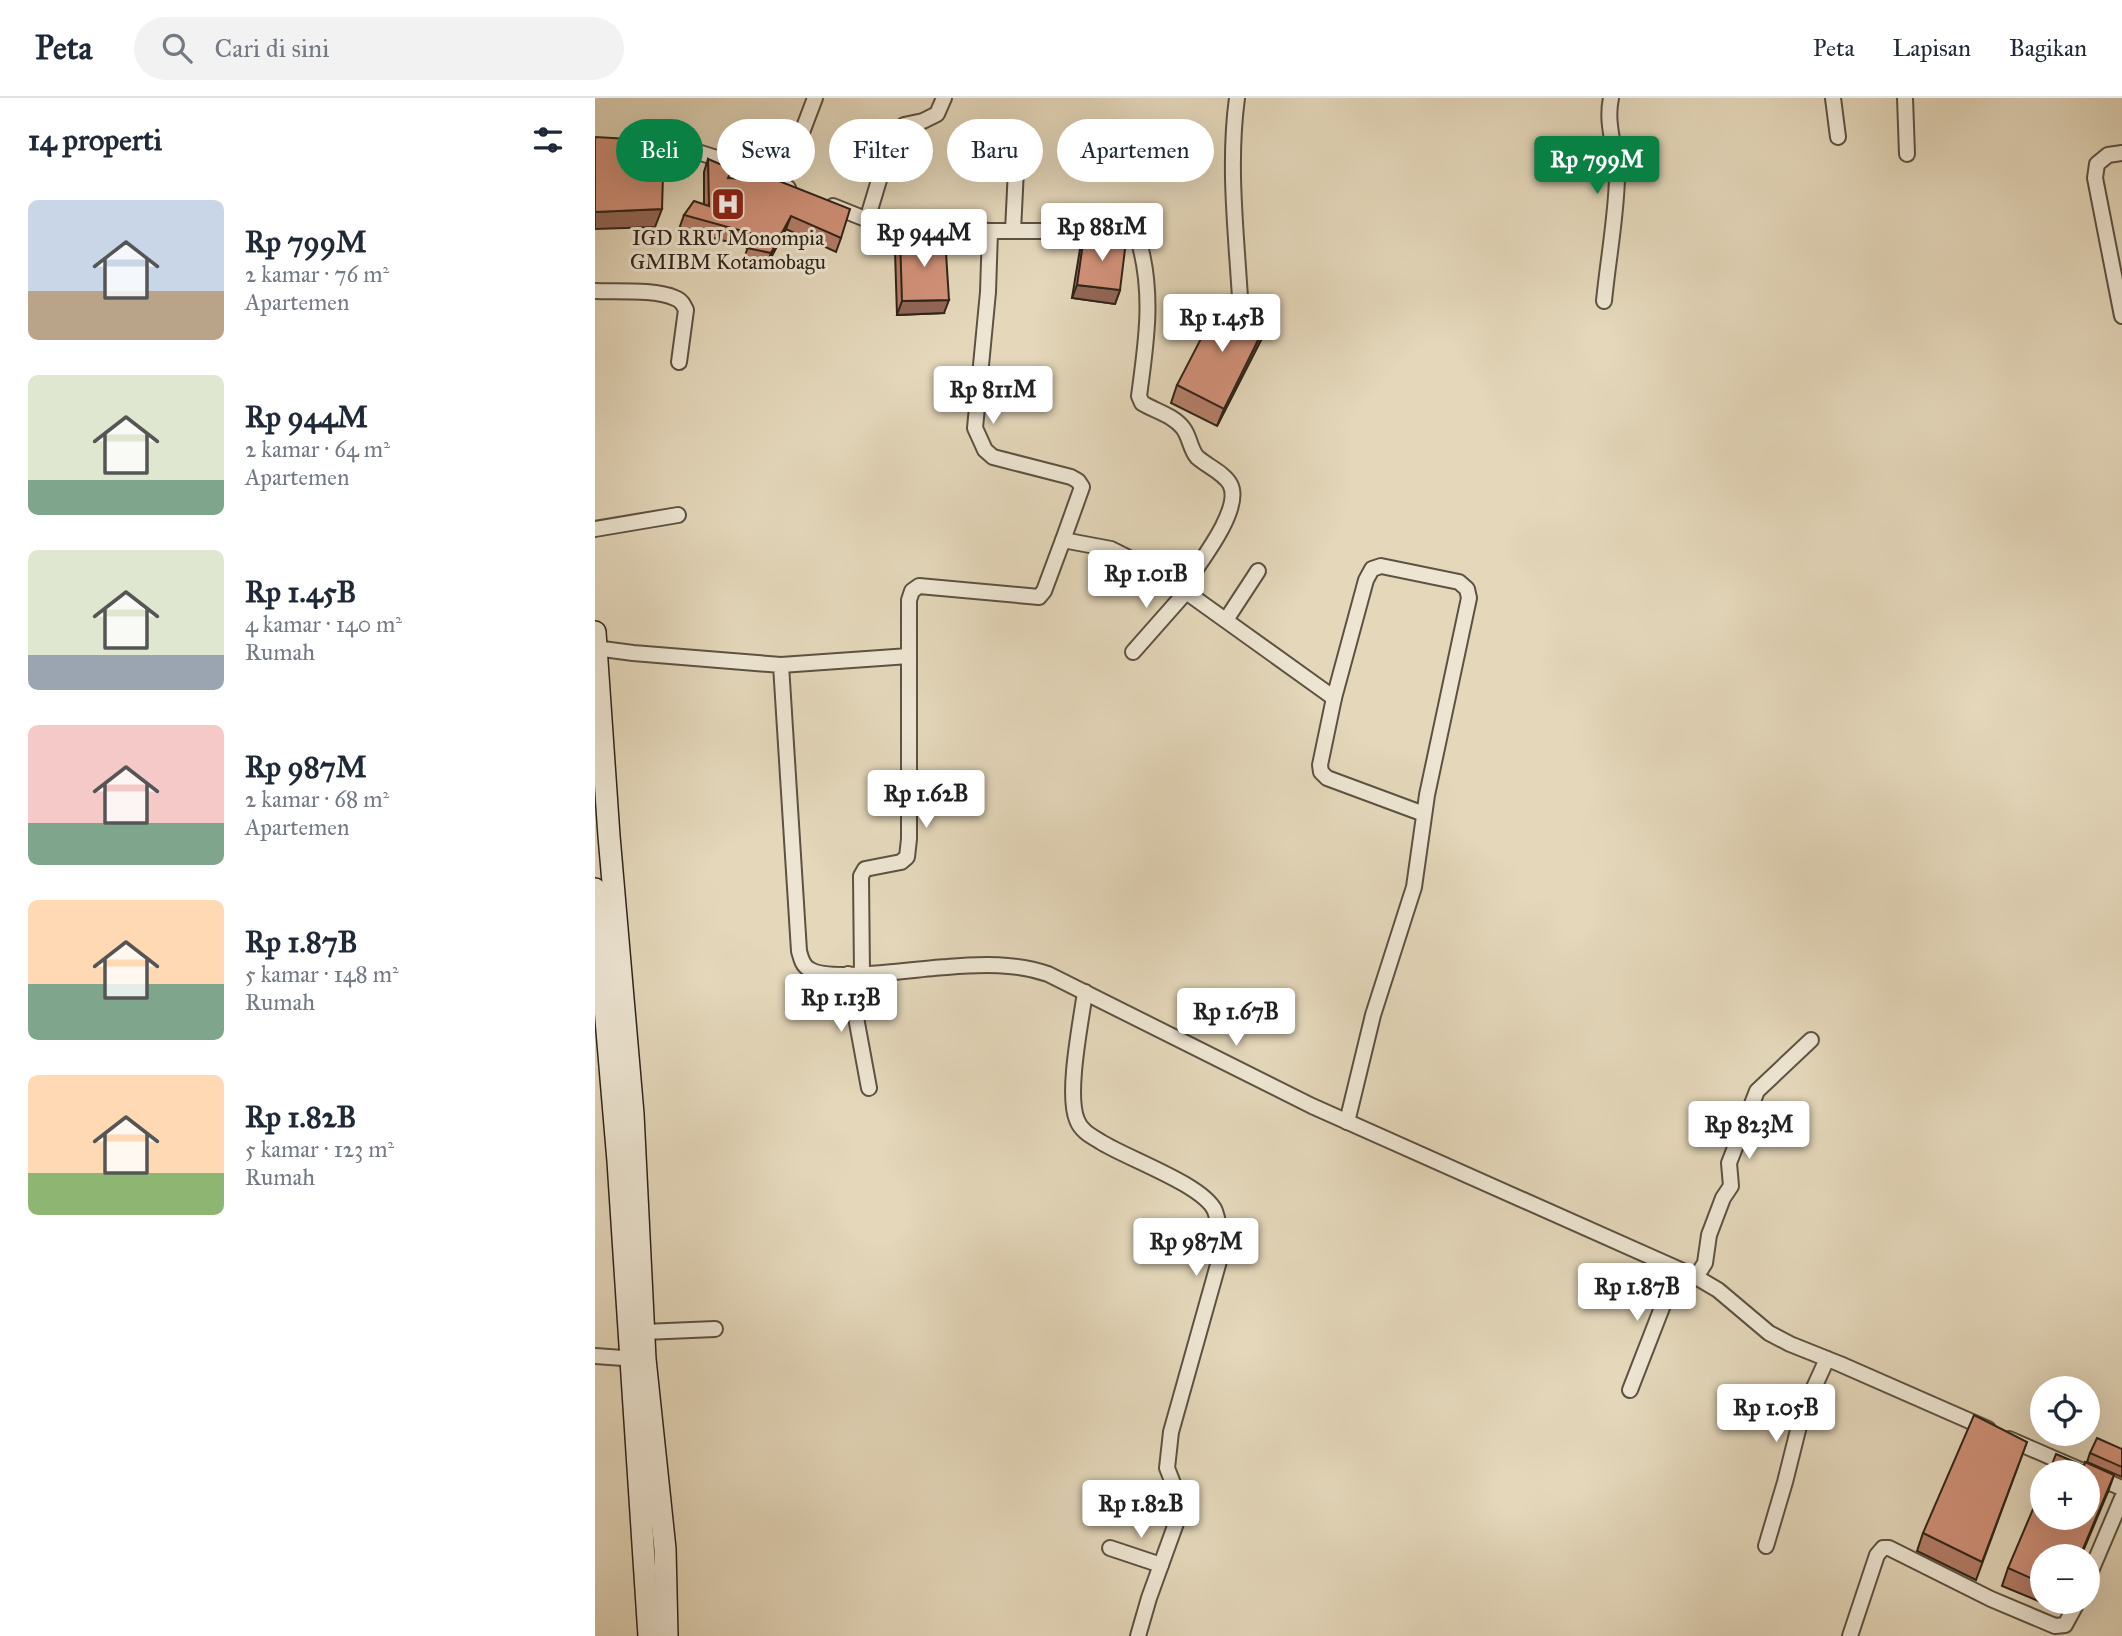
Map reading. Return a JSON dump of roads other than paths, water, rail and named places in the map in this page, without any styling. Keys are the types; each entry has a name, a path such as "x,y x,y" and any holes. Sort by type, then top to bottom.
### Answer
{"main road":[{"path":"595,642 602,836 633,1114 644,1332 637,1359 649,1636"},
{"path":"595,889 600,1004 637,1359 665,1549 667,1636"}],"street":[{"path":"782,185 815,98"},
{"path":"867,220 892,137 904,125 937,114 944,98"},
{"path":"1237,98 1232,134 1232,177 1240,298"},
{"path":"1604,301 1617,179 1608,120 1611,98"},
{"path":"1833,98 1837,137"},
{"path":"1905,98 1907,154"},
{"path":"2122,152 2108,155 2097,164 2095,178 2122,316"},
{"path":"703,154 867,220 889,225 990,231 1092,231 1126,234 1139,242 1149,298 1139,396 1142,403 1182,426 1193,453 1224,477 1230,484 1233,495 1232,507 1226,521 1184,590 1133,652"},
{"path":"1013,231 1015,182"},
{"path":"869,1088 855,974 861,876 865,869 901,862 907,857 909,600 912,591 919,586 1039,597 1044,591 1082,487 1078,481 993,457 985,450 975,428 988,292 990,231"},
{"path":"595,291 656,294 674,297 682,302 686,310 679,362"},
{"path":"595,529 677,515"},
{"path":"1063,540 1111,549 1184,590 1334,698"},
{"path":"1347,1122 1373,1015 1410,905 1424,814 1469,598 1467,589 1459,582 1381,566 1373,569 1366,580 1334,698 1320,765 1321,772 1327,778 1424,814"},
{"path":"1226,620 1258,571"},
{"path":"595,642 633,653 781,665 909,656"},
{"path":"781,665 799,951 802,962 810,970 821,974 855,974 949,966 1013,966 1048,974 1347,1122 1696,1277 1718,1290 1769,1333 2059,1460"},
{"path":"1085,992 1073,1091 1078,1123 1086,1132 1110,1148 1198,1192 1215,1212 1220,1238 1221,1254 1171,1432 1167,1468 1180,1501 1179,1516 1138,1636"},
{"path":"1696,1277 1705,1263 1709,1235 1723,1198 1731,1186 1729,1163 1757,1091 1811,1040"},
{"path":"1630,1390 1677,1269"},
{"path":"644,1332 715,1329"},
{"path":"595,1356 637,1359"},
{"path":"1766,1546 1802,1414 1827,1359"},
{"path":"2100,1478 2122,1488"},
{"path":"2100,1550 2122,1498"},
{"path":"1110,1548 1161,1565"},
{"path":"1850,1636 1877,1555 1883,1549 1889,1548 1991,1599 2055,1626 2065,1625 2071,1614"}],"place":[{"name":"IGD RRU Monompia GMIBM Kotamobagu","path":"728,204"}]}
